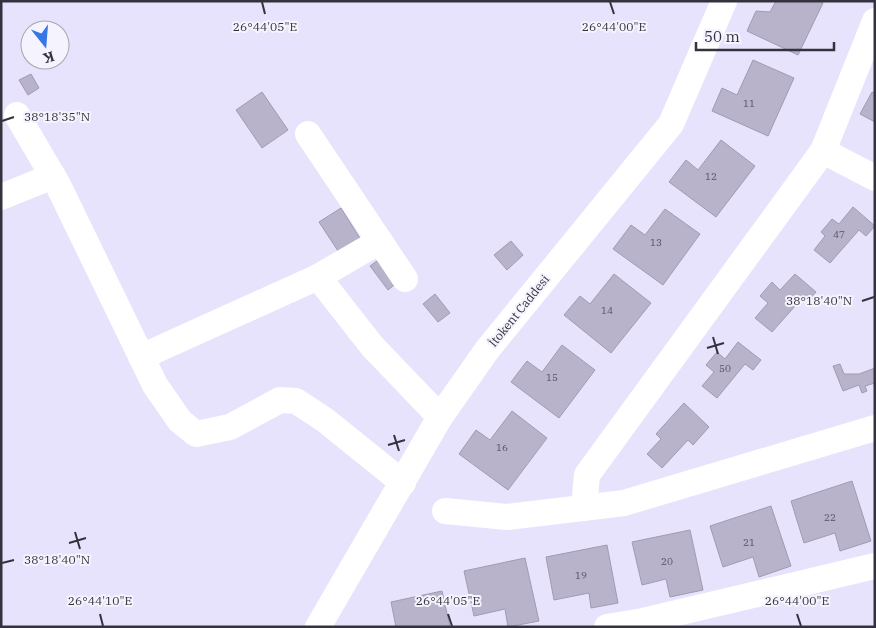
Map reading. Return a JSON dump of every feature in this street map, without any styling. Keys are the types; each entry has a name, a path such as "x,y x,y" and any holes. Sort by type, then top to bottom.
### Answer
{"street":[{"name":"İtokent Caddesi","path":"318,627 440,417 487,350 671,124 724,1"},
{"path":"584,508 587,475 823,152 875,21"},
{"path":"17,115 53,176 154,384 180,421 196,434 230,427 280,400 296,401 325,420 403,482"},
{"path":"308,134 405,279"},
{"path":"823,152 875,178"},
{"path":"1,196 53,176"},
{"path":"141,357 318,277 380,241"},
{"path":"318,277 372,346 440,417"},
{"path":"445,511 507,517 624,503 875,428"},
{"path":"607,627 643,621 875,566"}],"building":[{"path":"776,1 819,1 823,3 798,55 747,31 756,11 770,12"},
{"path":"753,60 794,78 768,136 712,111 722,88 737,95"},
{"path":"31,74 39,88 28,95 19,80"},
{"path":"262,92 288,130 262,148 236,110"},
{"path":"872,92 875,93 875,122 860,114"},
{"path":"721,140 755,166 716,217 669,182 686,160 698,170"},
{"path":"853,207 875,226 866,236 859,230 830,263 814,250 825,236 821,232 832,219 839,224"},
{"path":"341,208 361,240 340,254 319,222"},
{"path":"665,209 700,234 663,285 613,249 631,225 645,235"},
{"path":"511,241 523,255 507,270 494,255"},
{"path":"381,258 398,282 388,290 370,266"},
{"path":"614,274 651,303 611,353 564,315 580,296 590,304"},
{"path":"795,274 816,292 809,300 804,296 772,332 755,318 768,303 760,296 772,282 780,290"},
{"path":"435,294 450,313 438,322 423,304"},
{"path":"738,342 761,360 753,370 745,364 717,398 702,386 714,372 706,365 717,352 725,359"},
{"path":"562,345 595,370 559,418 511,382 527,361 542,372"},
{"path":"840,364 844,374 859,374 875,368 875,383 865,386 867,391 862,393 859,385 843,391 833,366"},
{"path":"684,403 709,427 693,445 688,440 662,468 647,454 661,439 656,434"},
{"path":"512,411 547,438 508,490 459,454 476,430 490,440"},
{"path":"852,481 871,541 840,551 835,533 804,543 791,501"},
{"path":"771,506 791,566 759,577 753,557 723,567 710,526"},
{"path":"690,530 703,590 670,597 666,579 642,585 632,542"},
{"path":"607,545 618,603 591,608 589,593 554,600 546,557"},
{"path":"525,558 539,621 508,627 505,609 474,616 464,571"},
{"path":"442,591 450,627 396,627 391,602"}]}
